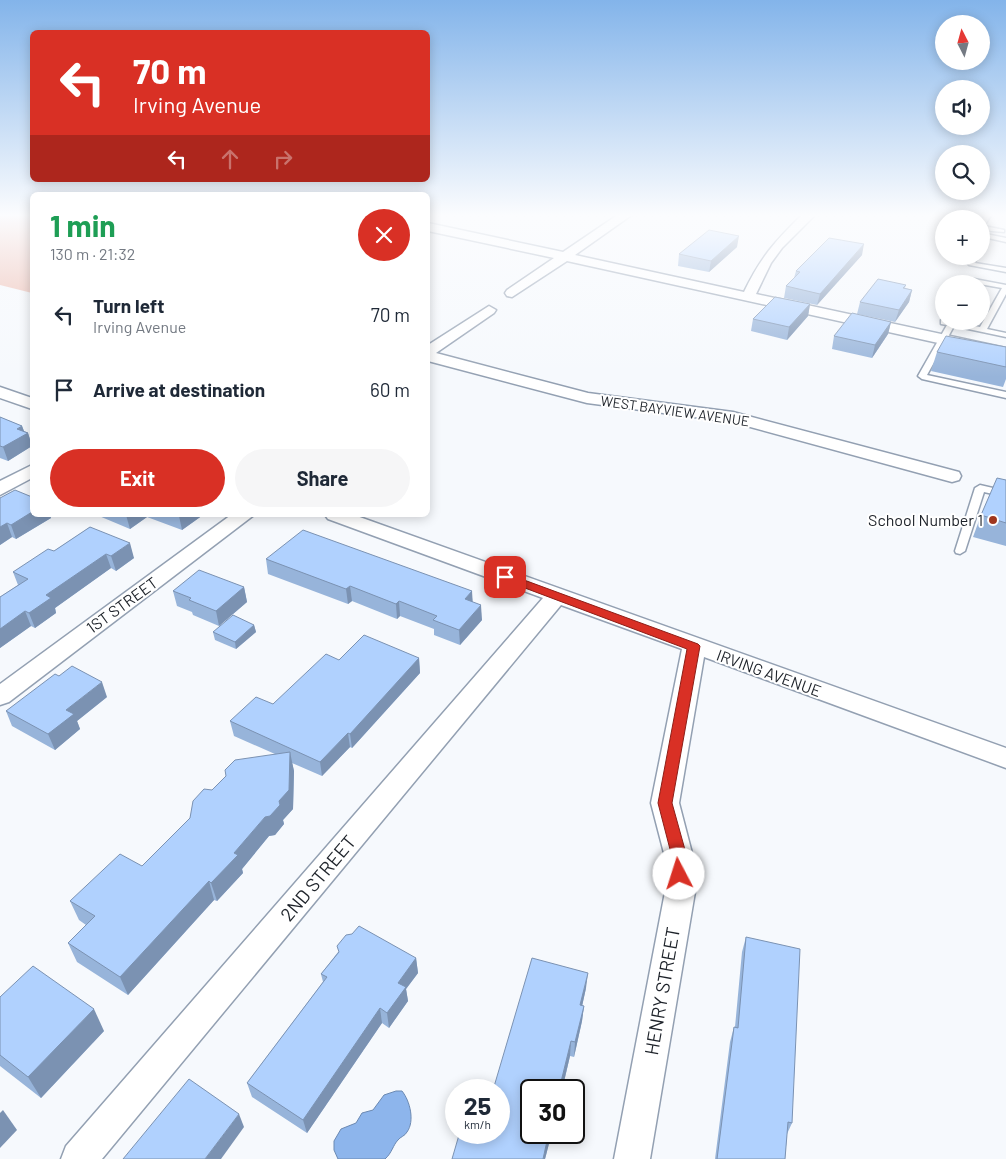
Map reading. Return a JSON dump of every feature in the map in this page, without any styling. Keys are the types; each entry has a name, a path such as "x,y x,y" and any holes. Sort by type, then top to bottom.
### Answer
{"street":[{"path":"512,293 549,268"},
{"path":"618,268 1006,353"},
{"path":"748,296 762,268"},
{"path":"430,351 490,310"},
{"name":"WEST BAYVIEW AVENUE","path":"430,357 587,398 700,412 765,425 952,476"},
{"path":"0,392 30,403"},
{"path":"0,490 30,472"},
{"name":"1ST STREET","path":"0,696 241,517"},
{"name":"IRVING AVENUE","path":"340,517 1006,758"},
{"name":"2ND STREET","path":"79,1159 557,596"},
{"name":"HENRY STREET","path":"632,1159 680,892 679,857 665,803 694,646"}],"lane":[{"path":"990,285 1006,287 990,316"},
{"path":"944,330 922,376 1006,395"},
{"path":"982,330 1006,336"},
{"path":"960,551 980,488 1006,494"}],"shaded area":[{"path":"0,268 30,268 30,292 0,285"}],"water":[{"path":"402,1091 407,1100 411,1122 406,1133 396,1142 387,1157 385,1159 338,1159 334,1150 334,1141 341,1129 356,1123 362,1113 373,1110 384,1095"}],"building":[{"path":"799,268 843,268 820,294 786,286 800,272 796,271"},
{"path":"878,279 906,285 903,288 912,290 899,310 860,302"},
{"path":"775,297 810,304 789,327 753,319"},
{"path":"852,313 891,322 875,345 834,336"},
{"path":"946,336 1006,347 1006,367 937,352"},
{"path":"0,417 22,426 17,429 28,433 3,447 0,446"},
{"path":"997,478 1006,480 1006,523 981,515"},
{"path":"15,490 30,496 30,513 11,525 7,523 0,527 0,498"},
{"path":"90,527 130,543 111,556 106,554 46,595 51,598 29,613 25,611 0,629 0,597 28,579 13,572 48,549 54,551"},
{"path":"303,530 472,591 465,599 481,605 459,630 433,620 437,616 399,601 396,604 350,586 346,589 266,559"},
{"path":"199,570 244,587 216,611 173,591"},
{"path":"233,615 254,625 235,642 213,632"},
{"path":"364,635 419,658 350,734 348,733 320,762 230,721 256,697 273,704 326,654 339,660"},
{"path":"72,666 102,682 66,710 74,714 48,734 6,711 55,674 59,676"},
{"path":"290,752 289,790 279,801 280,805 270,816 265,817 234,853 238,855 211,883 209,881 120,977 68,943 95,916 70,901 120,854 142,866 190,818 193,801 204,789 212,790 226,776 225,770 235,760"},
{"path":"359,926 416,958 398,983 406,987 387,1013 380,1008 303,1120 247,1083 327,977 321,974 339,952 337,946 346,935 352,934"},
{"path":"746,937 800,949 792,1123 788,1122 785,1159 717,1159 734,1027 738,1028"},
{"path":"532,958 588,973 580,1005 584,1006 575,1042 571,1041 562,1079 520,1079 520,1144 546,1144 543,1159 452,1159 456,1144 510,1144 510,1079 496,1079"},
{"path":"33,966 94,1009 28,1077 0,1055 0,997"},
{"path":"189,1079 239,1114 205,1159 123,1159"}],"place":[{"name":"School Number 1","path":"993,520"}],"route":[{"path":"505,577 694,646 665,803 679,857 679,874"}]}
